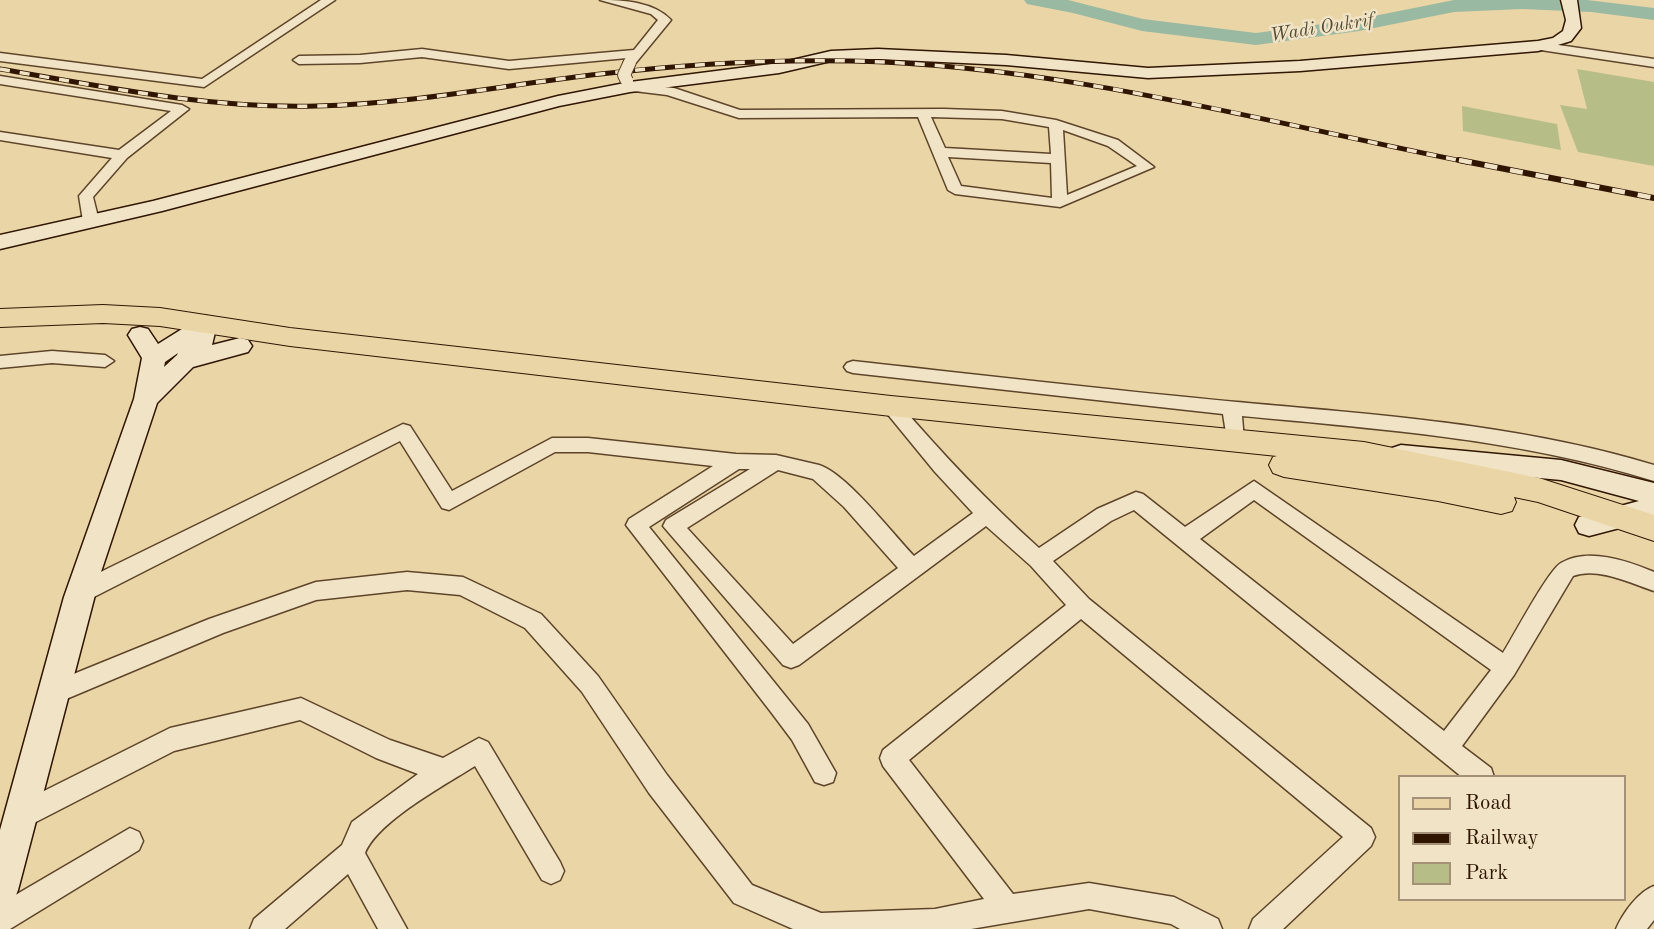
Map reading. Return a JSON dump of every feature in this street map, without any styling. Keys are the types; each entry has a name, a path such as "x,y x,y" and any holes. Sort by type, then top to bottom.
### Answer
{"main road":[{"path":"0,318 103,314 160,317 193,342 290,337 1294,467 1475,496 1589,525 1654,547"},
{"path":"0,334 91,329 193,342 914,416 1364,453 1494,479 1654,528"}],"street":[{"path":"0,57 204,83 329,0"},
{"path":"613,1 655,12 665,20 634,57 624,75 629,84"},
{"path":"0,242 168,204 629,84 779,68 831,56 877,54 1006,60 1148,73 1300,66 1555,43 1568,34 1576,21 1571,7"},
{"path":"1568,34 1580,43 1615,56"},
{"path":"1538,46 1654,63"},
{"path":"299,60 360,59 422,53 509,65 634,57"},
{"path":"0,80 182,109 122,155 86,196 91,221"},
{"path":"629,84 669,91 739,114 923,113 1002,115 1056,124 1113,143 1147,167 1060,203 955,190 923,113"},
{"path":"1056,124 1060,203"},
{"path":"0,136 122,155"},
{"path":"938,152 1058,159"},
{"path":"0,890 23,816 52,694 80,593 146,399 154,358 140,335"},
{"path":"154,358 193,342"},
{"path":"146,399 193,342"},
{"path":"0,362 52,357 105,361"},
{"path":"853,367 1430,428 1550,444 1610,458 1654,473"},
{"path":"1232,408 1235,441"},
{"path":"914,416 987,514 1038,560 1082,606 1362,837 1263,929"},
{"path":"80,593 403,431 449,502 552,445 588,445 736,461 776,462 820,473 851,501 913,570"},
{"path":"1364,453 1449,457 1561,470 1654,494"},
{"path":"736,461 636,525 779,704 800,732 824,773"},
{"path":"776,462 673,526 791,658 987,514"},
{"path":"1184,539 1254,489 1506,668"},
{"path":"1038,560 1104,515 1136,500 1480,775"},
{"path":"1589,525 1654,508"},
{"path":"1446,748 1506,668 1566,570 1584,563 1636,574 1654,582"},
{"path":"52,694 217,626 316,591 407,581 463,586 533,621 590,684 658,784 743,894 821,927 935,923 1007,908 1089,896 1174,911 1208,929"},
{"path":"1007,908 892,758 1082,606"},
{"path":"23,816 170,740 301,709 385,750 444,772"},
{"path":"264,929 351,854 361,831 408,794 479,750 551,871"},
{"path":"0,919 130,841"},
{"path":"351,854 393,929"},
{"path":"1630,929 1654,899"}],"green space":[{"path":"1577,69 1654,82 1654,166 1578,152 1560,105 1587,109"},
{"path":"1462,106 1557,124 1561,150 1463,131"}],"waterway":[{"name":"Wadi Oukrif","path":"1034,0 1075,7 1142,25 1256,39 1359,25 1454,6 1522,3 1591,6 1654,14"}],"railway":[{"path":"0,69 198,100 317,106 420,98 591,75 688,66 818,61 929,65 1084,84 1467,162"},
{"path":"1459,160 1654,198"}]}
